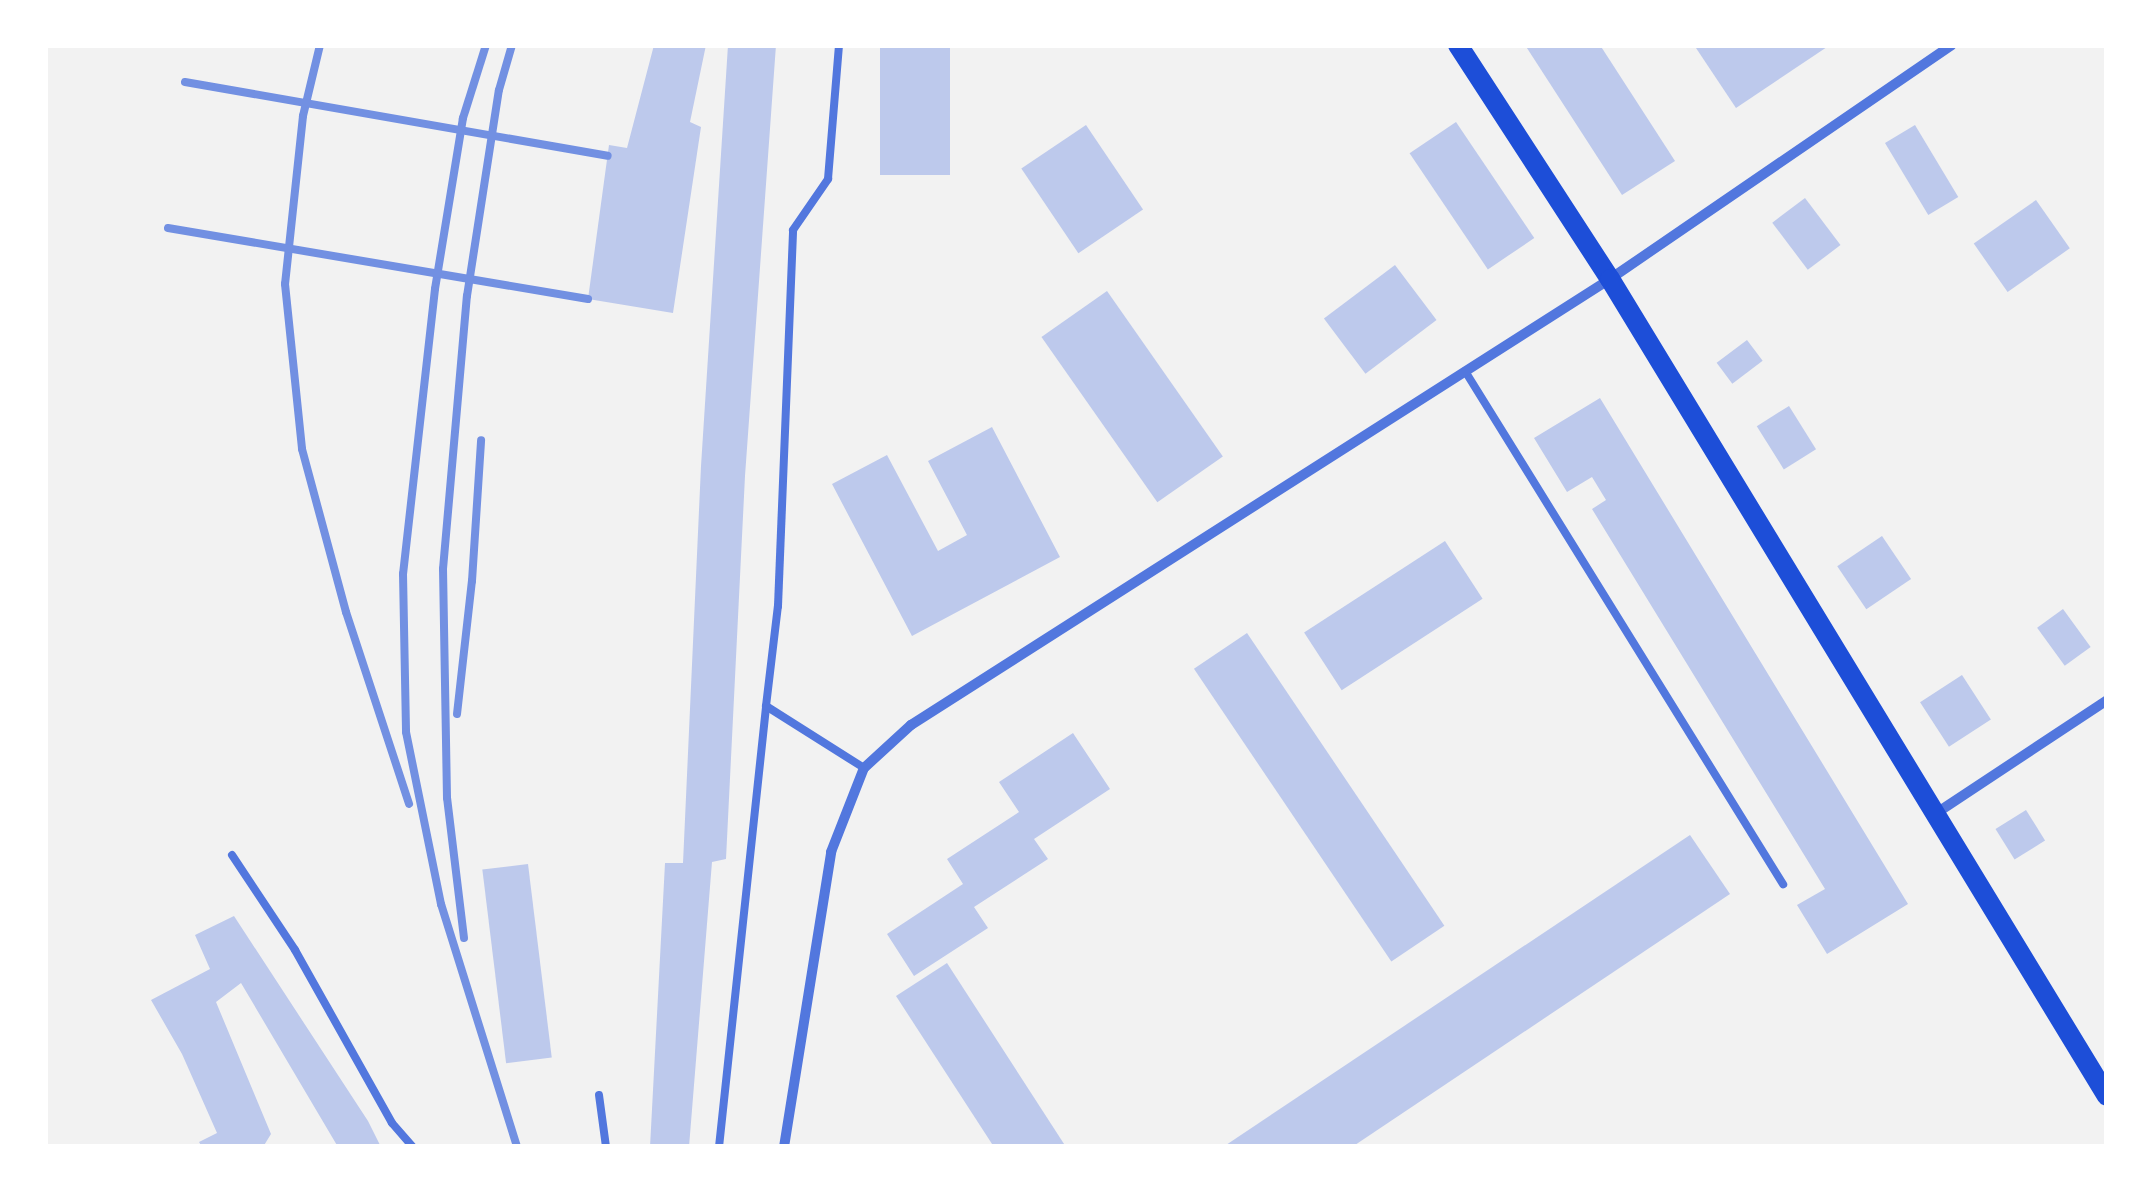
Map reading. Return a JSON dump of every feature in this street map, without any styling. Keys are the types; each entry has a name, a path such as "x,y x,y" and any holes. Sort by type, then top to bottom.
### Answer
{"main road":[{"path":"1458,45 1610,278 2107,1096"}],"street":[{"path":"784,1147 831,852 864,768 911,725 1610,278 1952,45"},
{"path":"1936,814 2107,700"}],"lane":[{"path":"719,1147 778,606 792,230 828,180 839,45"},
{"path":"1464,371 1783,884"},
{"path":"766,706 864,768"},
{"path":"232,855 295,950 392,1123 412,1147"},
{"path":"599,1095 606,1147"}],"building":[{"path":"654,45 706,45 690,122 701,127 673,313 588,299 609,145 627,148"},
{"path":"728,45 776,45 745,476 726,859 712,862 689,1147 650,1147 665,863 683,863 701,466"},
{"path":"880,45 950,45 950,175 880,175"},
{"path":"1525,45 1600,45 1675,161 1622,195"},
{"path":"1694,45 1830,45 1736,108"},
{"path":"1456,122 1534,238 1488,269 1410,153"},
{"path":"1086,125 1143,210 1078,253 1021,169"},
{"path":"1915,125 1958,197 1928,215 1885,143"},
{"path":"1805,198 1841,245 1808,270 1772,223"},
{"path":"2036,200 2070,248 2008,292 1974,244"},
{"path":"1395,265 1437,320 1365,374 1324,319"},
{"path":"1107,291 1223,456 1157,502 1041,337"},
{"path":"1747,340 1763,361 1732,384 1717,363"},
{"path":"1600,398 1908,904 1827,954 1797,905 1825,889 1592,509 1606,500 1592,477 1567,492 1534,438"},
{"path":"1789,406 1816,449 1784,469 1757,426"},
{"path":"992,427 1060,557 912,636 832,484 887,455 938,551 967,535 928,461"},
{"path":"1882,536 1911,579 1866,609 1837,566"},
{"path":"1445,541 1483,599 1342,690 1304,632"},
{"path":"2063,609 2091,647 2065,666 2037,628"},
{"path":"1247,633 1444,926 1391,961 1194,669"},
{"path":"1962,675 1991,719 1949,747 1920,702"},
{"path":"1073,733 1110,789 1034,839 1048,859 974,907 988,928 914,976 887,934 963,884 947,859 1019,812 999,782"},
{"path":"2026,810 2045,841 2015,860 1995,829"},
{"path":"1690,835 1730,894 1352,1147 1223,1147"},
{"path":"528,864 552,1058 506,1063 482,870"},
{"path":"234,916 381,1147 338,1147 241,983 216,1002 271,1134 263,1147 202,1147 199,1142 217,1133 182,1054 151,1000 210,969 195,935"},
{"path":"947,963 1066,1147 994,1147 896,996"}],"railway":[{"path":"320,45 303,116 285,284 302,449 346,612 409,804"},
{"path":"486,45 463,118 435,289 403,574 406,732 441,904 517,1147"},
{"path":"464,938 447,798 443,569 467,296 499,90 512,45"},
{"path":"185,82 608,156"},
{"path":"168,228 588,299"},
{"path":"457,714 472,581 481,440"}]}
